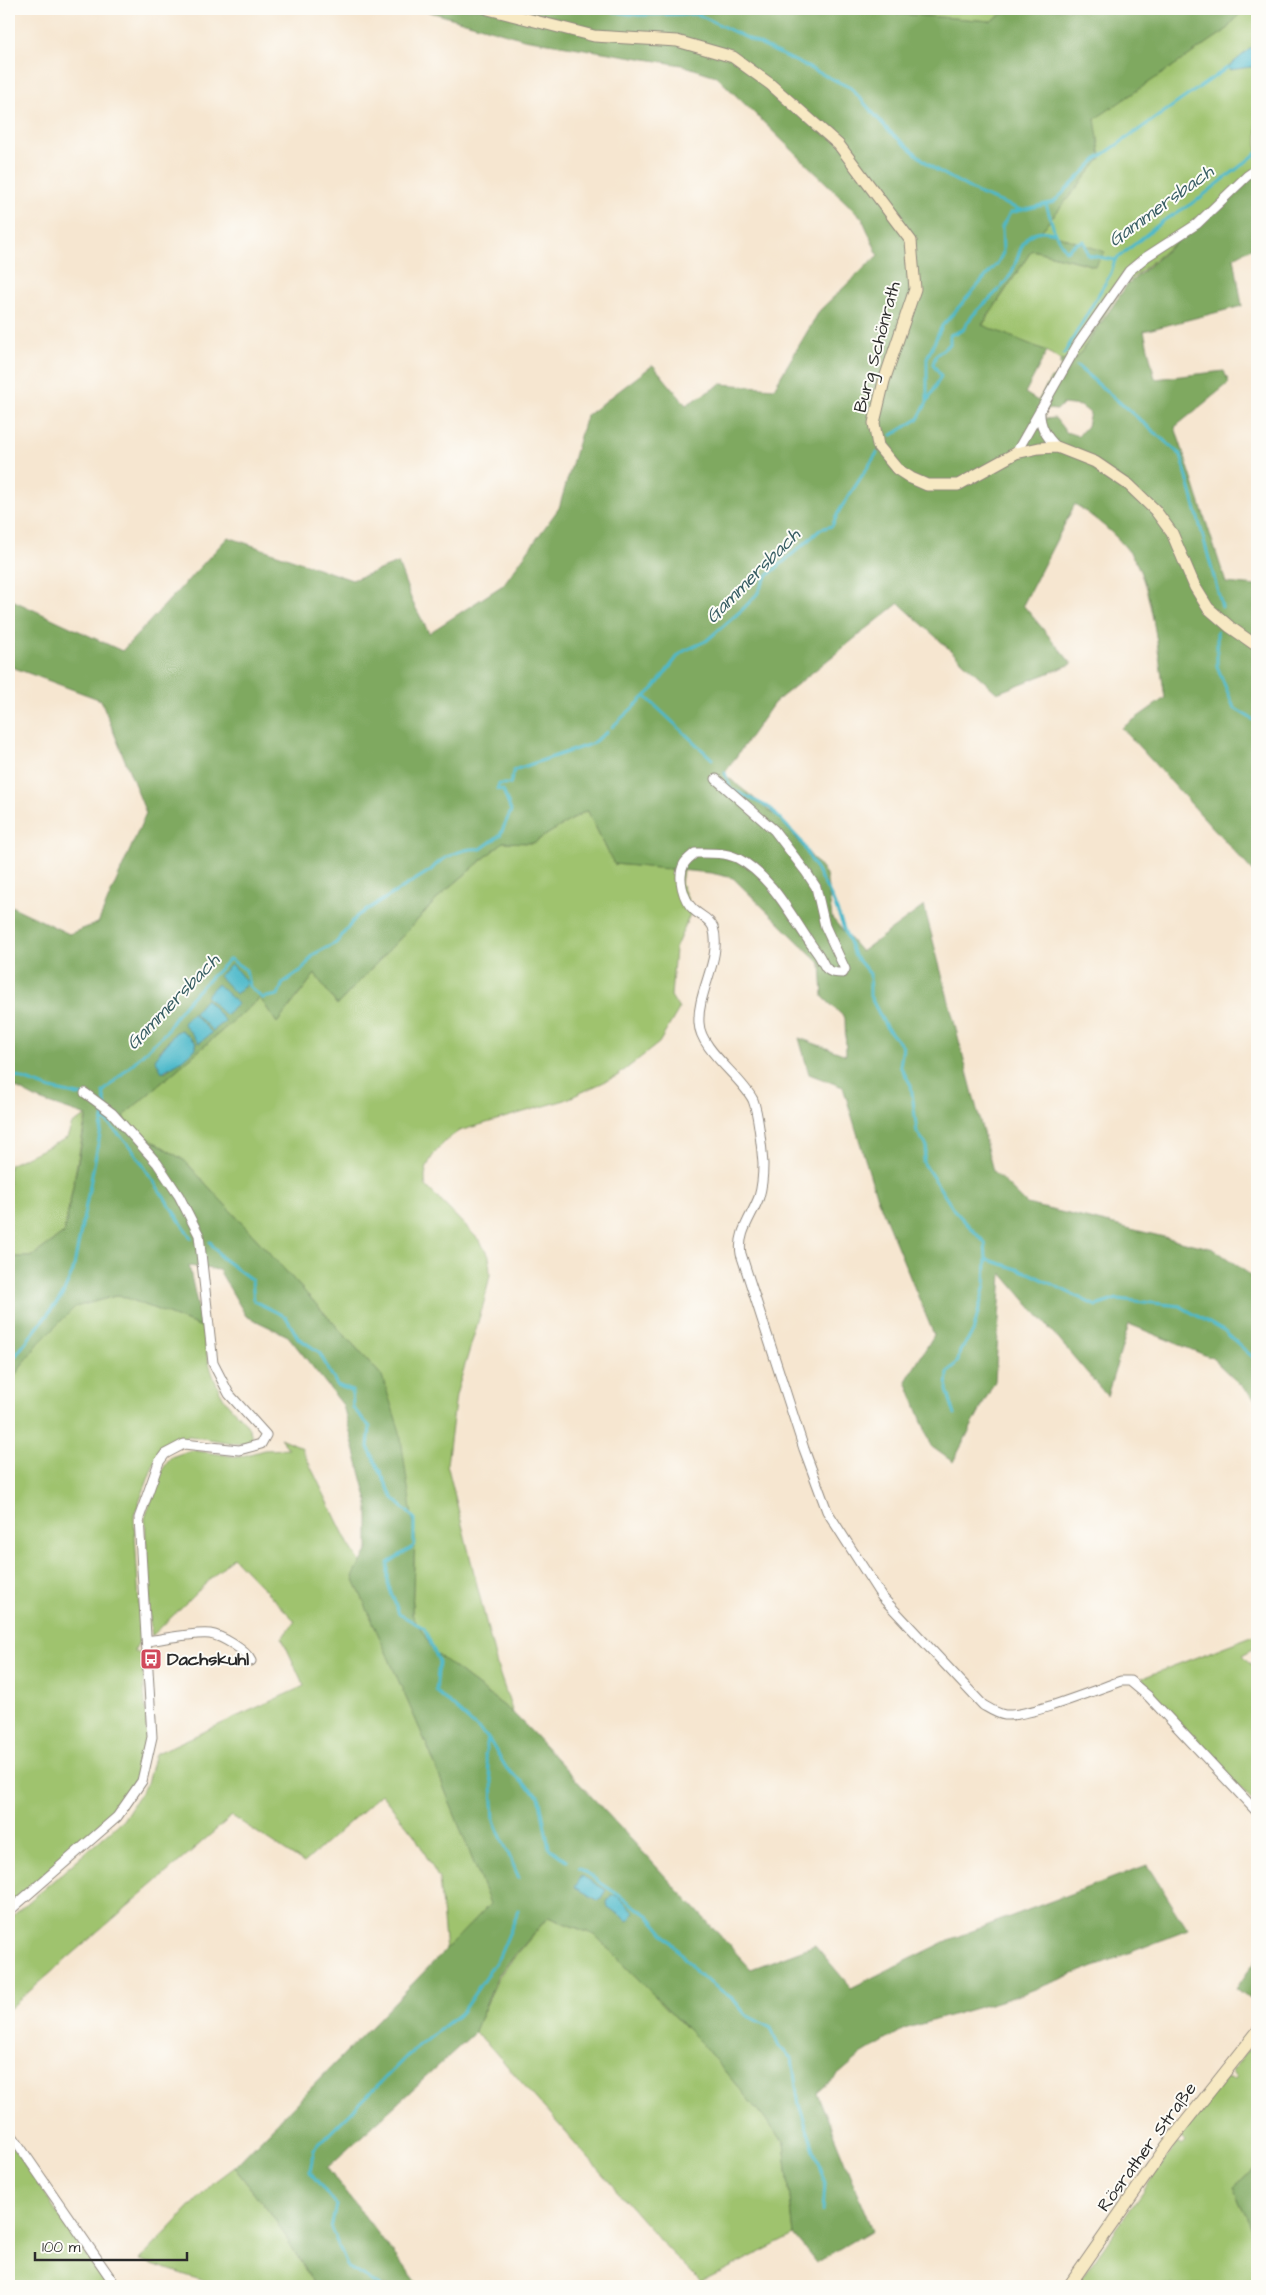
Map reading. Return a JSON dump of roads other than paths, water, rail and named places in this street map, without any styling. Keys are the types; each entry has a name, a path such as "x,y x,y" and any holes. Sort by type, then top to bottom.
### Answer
{"street":[{"name":"Burg Schönrath","path":"488,9 594,36 677,41 733,57 770,84 839,145 911,241 915,289 884,381 874,423 878,446 897,470 927,485 958,485 1016,453 1057,447 1096,462 1130,485 1155,510 1172,533 1195,586 1208,608 1230,627 1257,646"},
{"path":"1016,453 1078,344 1129,271 1146,257 1197,224 1247,176 1257,170"},
{"path":"1040,409 1041,425 1044,433 1057,447"},
{"path":"716,780 774,830 806,872 816,887 825,926 845,969 843,973 835,973 826,968 788,911 754,869 736,858 718,853 695,853 684,864 681,883 685,896 692,908 711,922 716,937 704,984 699,1024 711,1051 745,1088 756,1109 763,1177 759,1196 741,1236 739,1245 741,1254 819,1492 836,1526 882,1596 983,1705 996,1713 1013,1714 1031,1711 1122,1681 1130,1681 1148,1696 1257,1812"},
{"path":"9,1911 117,1817 142,1781 152,1737 139,1518 159,1462 165,1454 184,1444 191,1443 239,1450 261,1444 266,1435 229,1394 213,1363 199,1235 179,1196 157,1162 113,1114 85,1093"},
{"path":"147,1641 210,1634 238,1647 248,1654 251,1661"},
{"name":"Rösrather Straße","path":"1069,2286 1168,2144 1257,2032"},
{"path":"9,2131 116,2286"}],"water":[{"path":"1252,47 1257,49 1257,66 1230,70 1227,68"},
{"path":"232,964 247,983 236,994 219,976"},
{"path":"217,984 238,1004 225,1015 206,996"},
{"path":"206,999 225,1021 213,1031 194,1013"},
{"path":"192,1013 212,1033 199,1043 183,1023"},
{"path":"181,1030 196,1043 196,1048 181,1061 162,1072 155,1059 175,1033"},
{"path":"582,1876 606,1890 599,1901 575,1887"},
{"path":"611,1895 617,1896 635,1912 628,1921 608,1907 607,1902"}],"waterway":[{"path":"590,9 639,15 697,14 851,88 889,131 933,168 980,194 1021,210"},
{"path":"1046,204 1054,202 1097,159 1227,68"},
{"name":"Gammersbach","path":"892,435 918,419 941,376 933,364 936,355 950,344 950,335 963,330 973,315 1006,282 1023,243 1029,236 1038,231 1055,233 1066,251 1075,244 1084,241 1088,255 1115,260 1163,221 1196,201 1257,153"},
{"path":"927,401 927,358 942,326 997,264 1003,253 1002,227 1010,213 1046,204 1055,233"},
{"path":"1064,354 1111,273 1115,260"},
{"path":"1077,366 1181,455 1222,607"},
{"name":"Gammersbach","path":"612,727 654,688 678,656 684,651 706,641 743,609 757,594 766,577 821,529 832,526 839,511 877,453"},
{"path":"1217,632 1217,666 1234,708 1257,722"},
{"path":"646,697 712,759"},
{"name":"Gammersbach","path":"106,1106 103,1092 166,1032 187,1002 230,959 246,970 249,986 262,998 278,995 283,983 303,969 314,954 336,943 357,916 431,870 447,857 461,851 481,849 500,835 511,811 503,790 497,789 499,784 510,784 514,770 591,744 607,732"},
{"path":"725,773 730,788 770,808 800,840 833,900 854,955 870,974 870,996 886,1027 903,1047 900,1066 911,1085 917,1132 927,1146 923,1162 954,1210 985,1243 986,1259 1029,1273 1096,1306 1117,1299 1180,1306 1225,1332 1257,1361"},
{"path":"9,1074 51,1089 83,1096"},
{"name":"Gammersbach","path":"9,1364 62,1296 73,1271 104,1114"},
{"path":"103,1118 131,1147 191,1238"},
{"path":"210,1242 222,1258 252,1280 254,1301 286,1317 298,1338 319,1352 337,1385 352,1391 353,1408 370,1427 368,1447 393,1498 414,1518 414,1546 388,1563 388,1584 399,1614 424,1628 439,1662 436,1691 488,1738 485,1756 492,1782 494,1821 519,1878"},
{"path":"955,1415 947,1390 948,1373 958,1361 960,1351 973,1332 985,1285 986,1259"},
{"path":"488,1738 507,1769 539,1796 549,1848 567,1861"},
{"path":"579,1868 649,1916 698,1974 733,1999 746,2015 771,2028 779,2046 792,2059 799,2105 825,2183 823,2211"},
{"path":"380,2286 348,2268 331,2228 336,2205 310,2172 314,2149 407,2056 462,2012 499,1957 519,1910"}],"place":[{"name":"Dachskuhl","path":"151,1659"}]}
